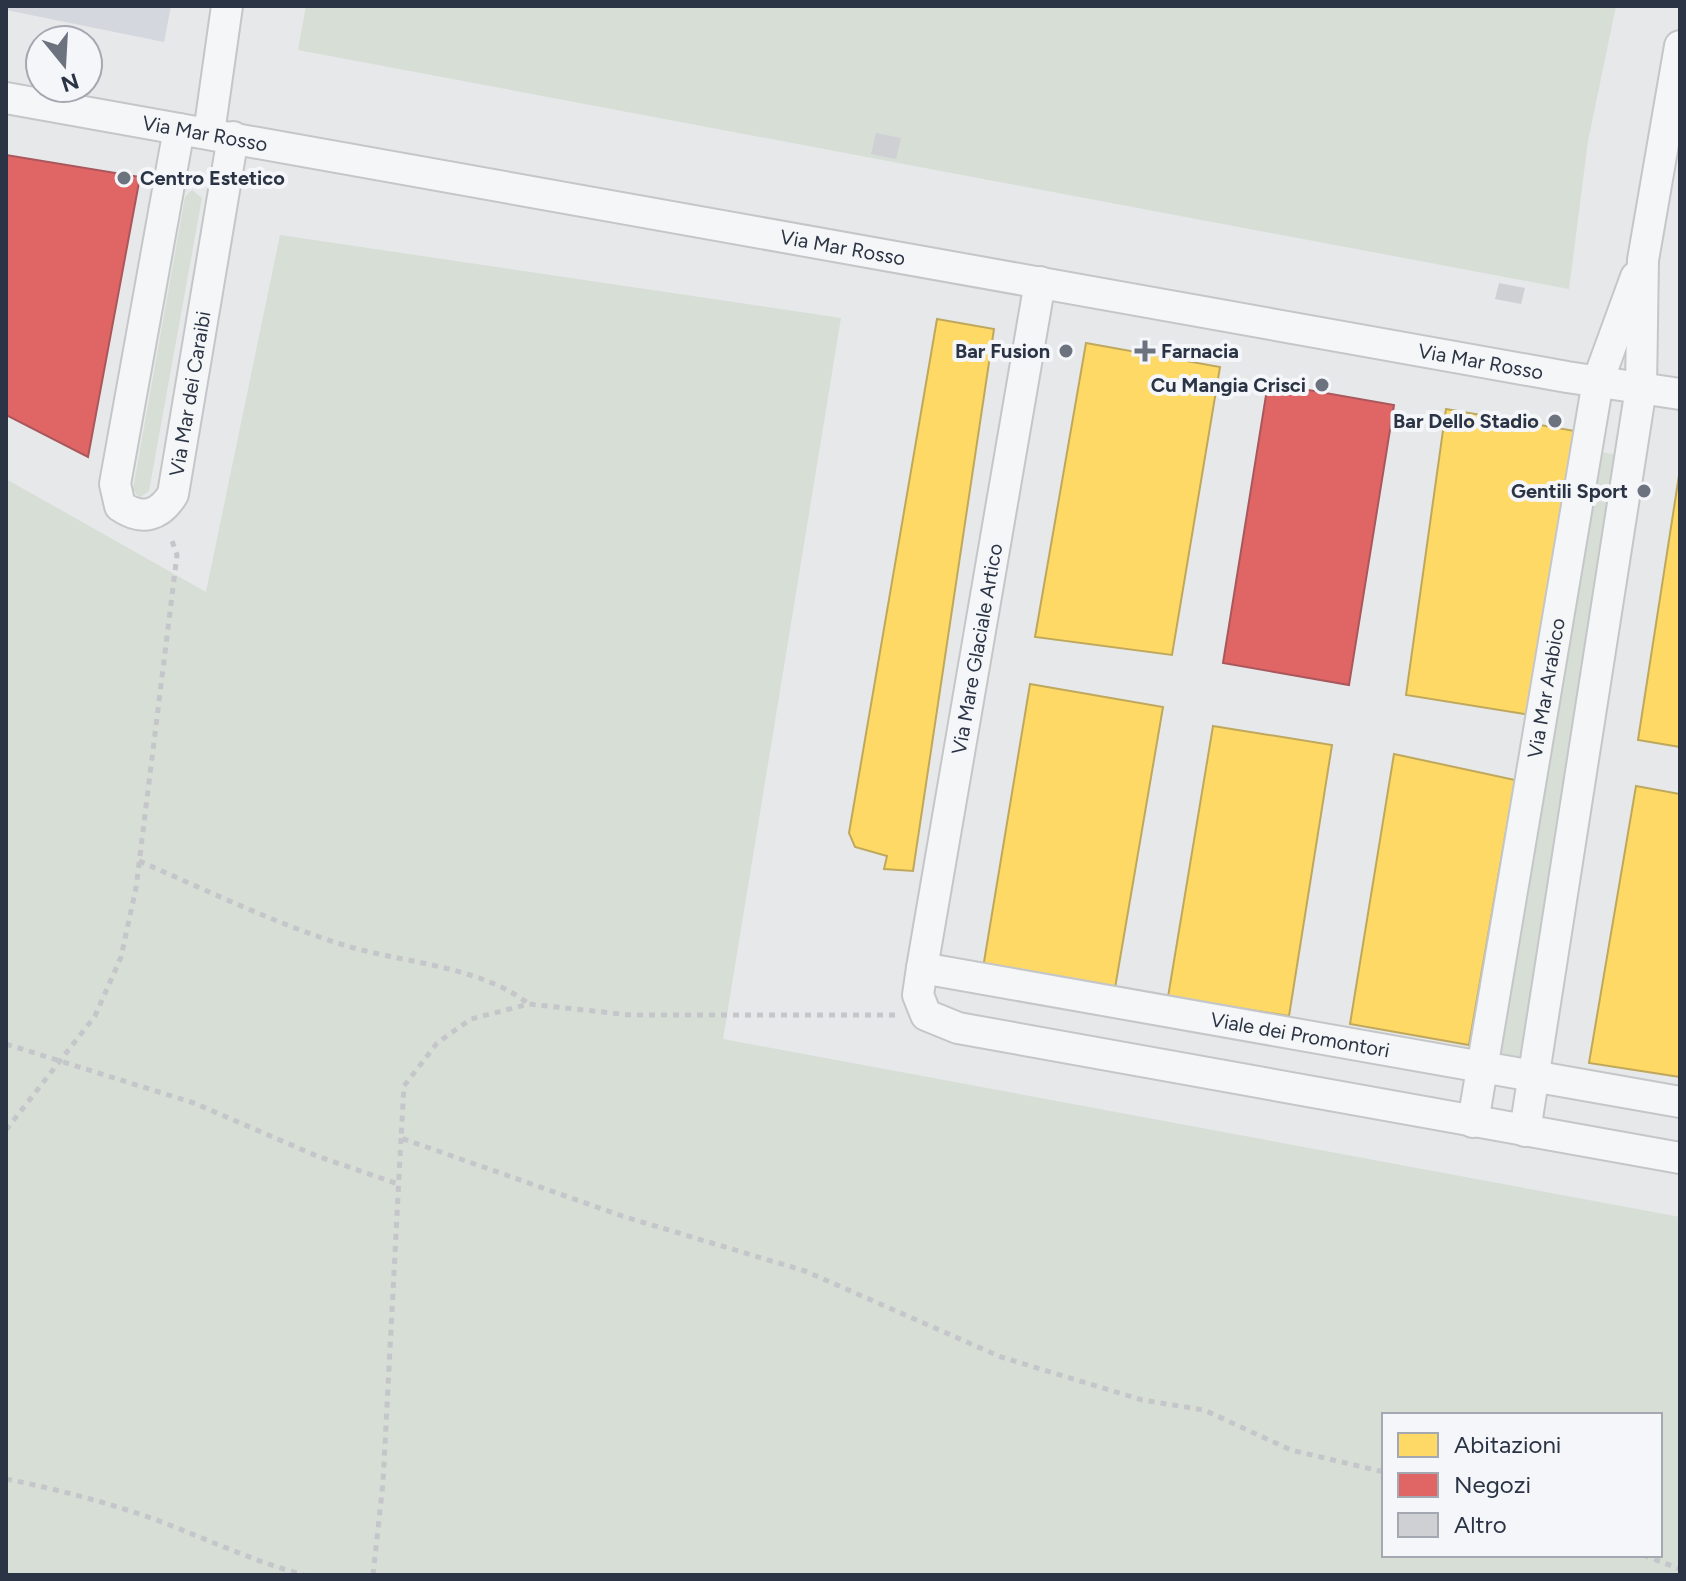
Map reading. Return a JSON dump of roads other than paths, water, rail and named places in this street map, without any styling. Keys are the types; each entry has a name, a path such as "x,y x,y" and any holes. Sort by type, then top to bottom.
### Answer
{"street":[{"name":"Via Mar dei Caraibi","path":"207,133 115,484 120,506 139,515 161,511 173,494 207,133 227,6"},
{"name":"Via Mar Arabico","path":"1525,1131 1641,388 1643,260 1680,46"},
{"name":"Via Mar Rosso","path":"6,98 1680,394"},
{"name":"Via Mar Arabico","path":"1473,1122 1598,381 1643,260"},
{"name":"Via Mare Glaciale Artico","path":"1040,282 922,968 918,995 926,1015 958,1028 1473,1122"},
{"name":"Viale dei Promontori","path":"922,968 1680,1102"},
{"path":"1473,1122 1680,1158"}],"place":[{"name":"Centro Estetico","path":"124,178"},
{"name":"Bar Fusion","path":"1066,351"},
{"name":"Farnacia","path":"1145,351"},
{"name":"Cu Mangia Crisci","path":"1322,385"},
{"name":"Bar Dello Stadio","path":"1555,421"},
{"name":"Gentili Sport","path":"1644,491"}]}
